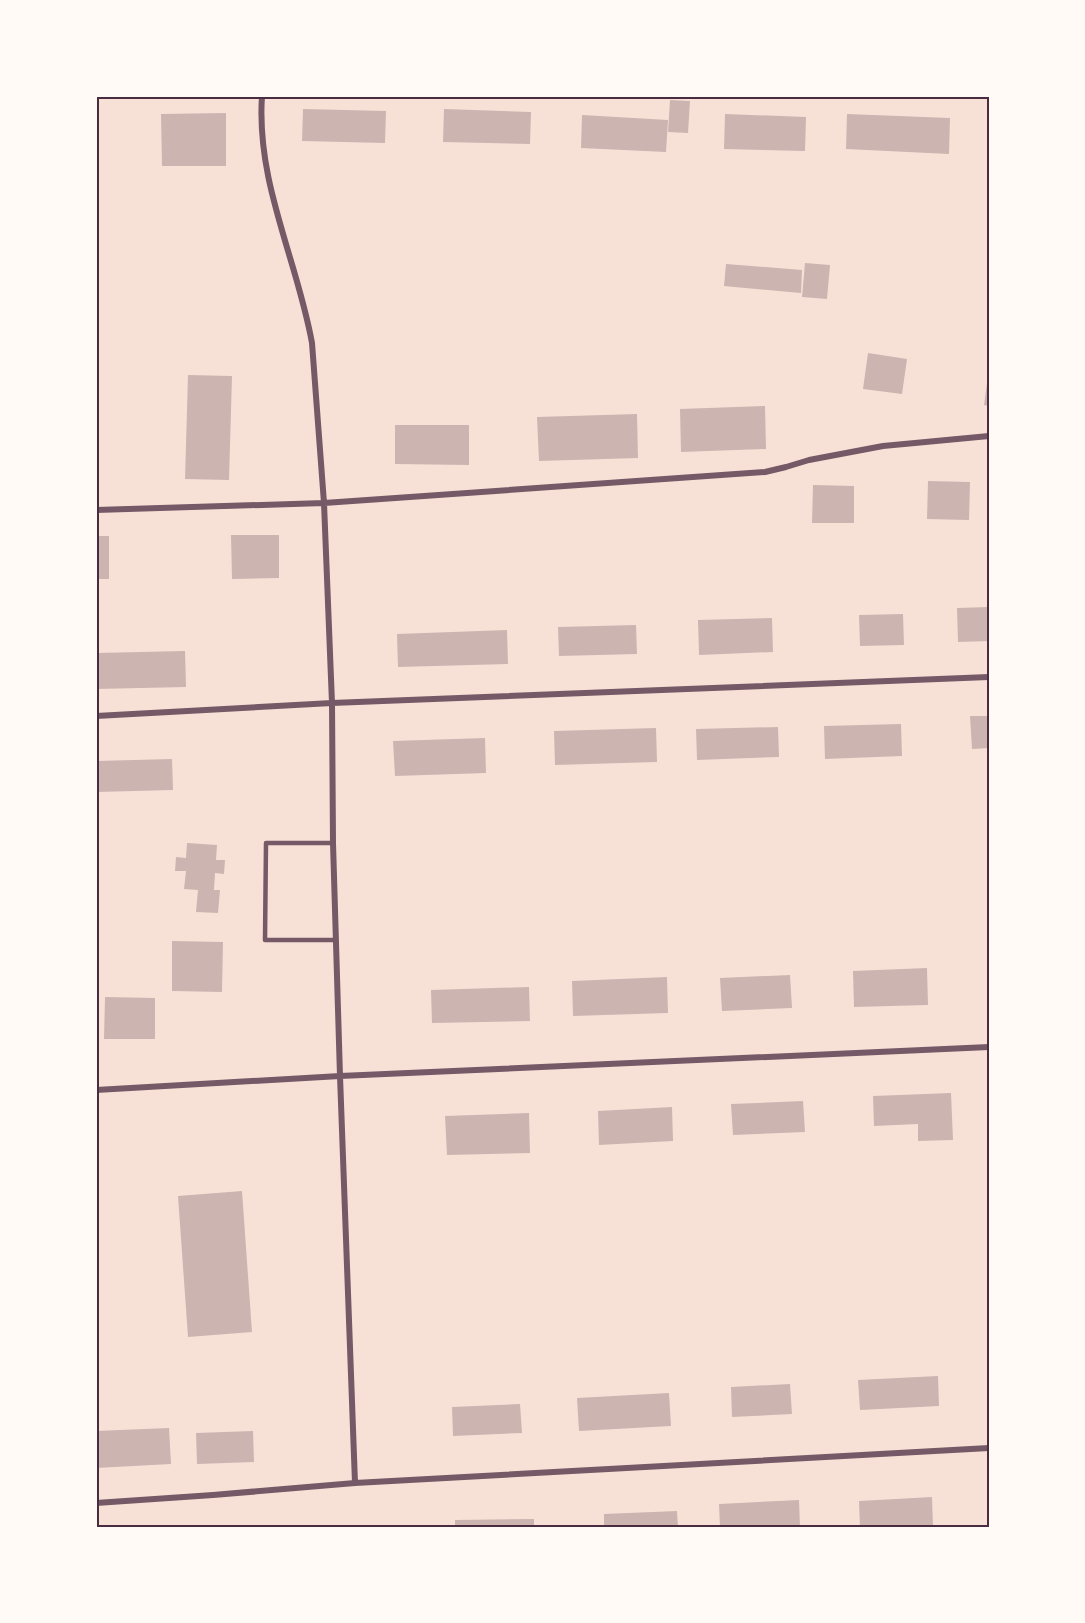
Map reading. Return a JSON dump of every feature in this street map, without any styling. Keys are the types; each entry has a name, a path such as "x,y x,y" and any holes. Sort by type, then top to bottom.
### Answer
{"street":[{"path":"262,96 261,133 270,191 307,318 312,343 324,502 332,703 333,843 340,1076 355,1483"},
{"path":"96,510 324,502 765,472 809,460 883,446 989,436"},
{"path":"96,716 332,703 989,677"},
{"path":"96,1090 340,1076 989,1047"},
{"path":"96,1503 355,1483 989,1448"}],"lane":[{"path":"333,843 266,843 265,940 336,940"}],"building":[{"path":"670,100 690,101 688,133 668,132"},
{"path":"303,109 386,111 385,143 302,141"},
{"path":"444,109 531,112 530,144 443,142"},
{"path":"96,111 99,111 98,130 96,130"},
{"path":"226,113 226,166 162,166 161,114"},
{"path":"725,114 806,117 805,151 724,149"},
{"path":"847,114 950,118 949,154 846,149"},
{"path":"582,115 668,120 666,152 581,148"},
{"path":"805,263 830,265 827,299 802,297"},
{"path":"726,264 802,270 801,293 724,286"},
{"path":"868,353 907,359 902,394 863,389"},
{"path":"188,375 232,376 229,480 185,479"},
{"path":"989,376 989,406 984,405"},
{"path":"765,406 766,449 681,452 680,409"},
{"path":"637,414 638,458 539,461 537,417"},
{"path":"395,425 469,425 469,465 395,464"},
{"path":"928,481 970,482 969,520 927,519"},
{"path":"813,485 854,486 854,523 812,523"},
{"path":"231,535 279,535 279,578 232,579"},
{"path":"96,536 109,536 109,579 96,579"},
{"path":"989,607 989,641 958,642 957,608"},
{"path":"903,614 904,645 860,646 859,615"},
{"path":"772,618 773,652 699,655 698,620"},
{"path":"636,625 637,654 559,656 558,627"},
{"path":"507,630 508,664 398,667 397,634"},
{"path":"185,651 186,687 96,689 96,653"},
{"path":"970,716 989,716 989,748 972,749"},
{"path":"901,724 902,756 825,759 824,726"},
{"path":"778,727 779,757 697,760 696,729"},
{"path":"656,728 657,762 555,765 554,731"},
{"path":"485,738 486,773 395,776 393,741"},
{"path":"172,759 173,790 96,792 96,761"},
{"path":"187,843 217,845 216,860 225,860 224,874 215,873 214,890 220,890 218,913 196,912 198,890 184,889 186,871 175,871 176,857 186,858"},
{"path":"172,941 223,942 222,992 172,991"},
{"path":"927,968 928,1005 854,1007 853,971"},
{"path":"790,975 792,1008 722,1011 720,978"},
{"path":"667,977 668,1013 573,1016 572,981"},
{"path":"529,987 530,1021 432,1023 431,990"},
{"path":"105,997 155,998 155,1039 104,1039"},
{"path":"951,1093 953,1140 918,1141 918,1124 874,1126 873,1096"},
{"path":"803,1101 805,1132 733,1135 731,1104"},
{"path":"672,1107 673,1141 599,1145 598,1111"},
{"path":"529,1113 530,1153 447,1155 445,1116"},
{"path":"242,1191 252,1332 188,1337 178,1196"},
{"path":"938,1376 939,1406 860,1410 858,1380"},
{"path":"790,1384 792,1414 732,1417 731,1387"},
{"path":"669,1393 671,1426 579,1431 577,1398"},
{"path":"520,1404 522,1433 453,1436 452,1407"},
{"path":"169,1428 171,1464 96,1468 96,1431"},
{"path":"253,1431 254,1462 197,1464 196,1433"},
{"path":"932,1497 933,1527 860,1527 859,1501"},
{"path":"799,1500 800,1527 720,1527 719,1504"},
{"path":"677,1511 678,1527 604,1527 604,1514"},
{"path":"534,1519 534,1527 455,1527 455,1520"}]}
